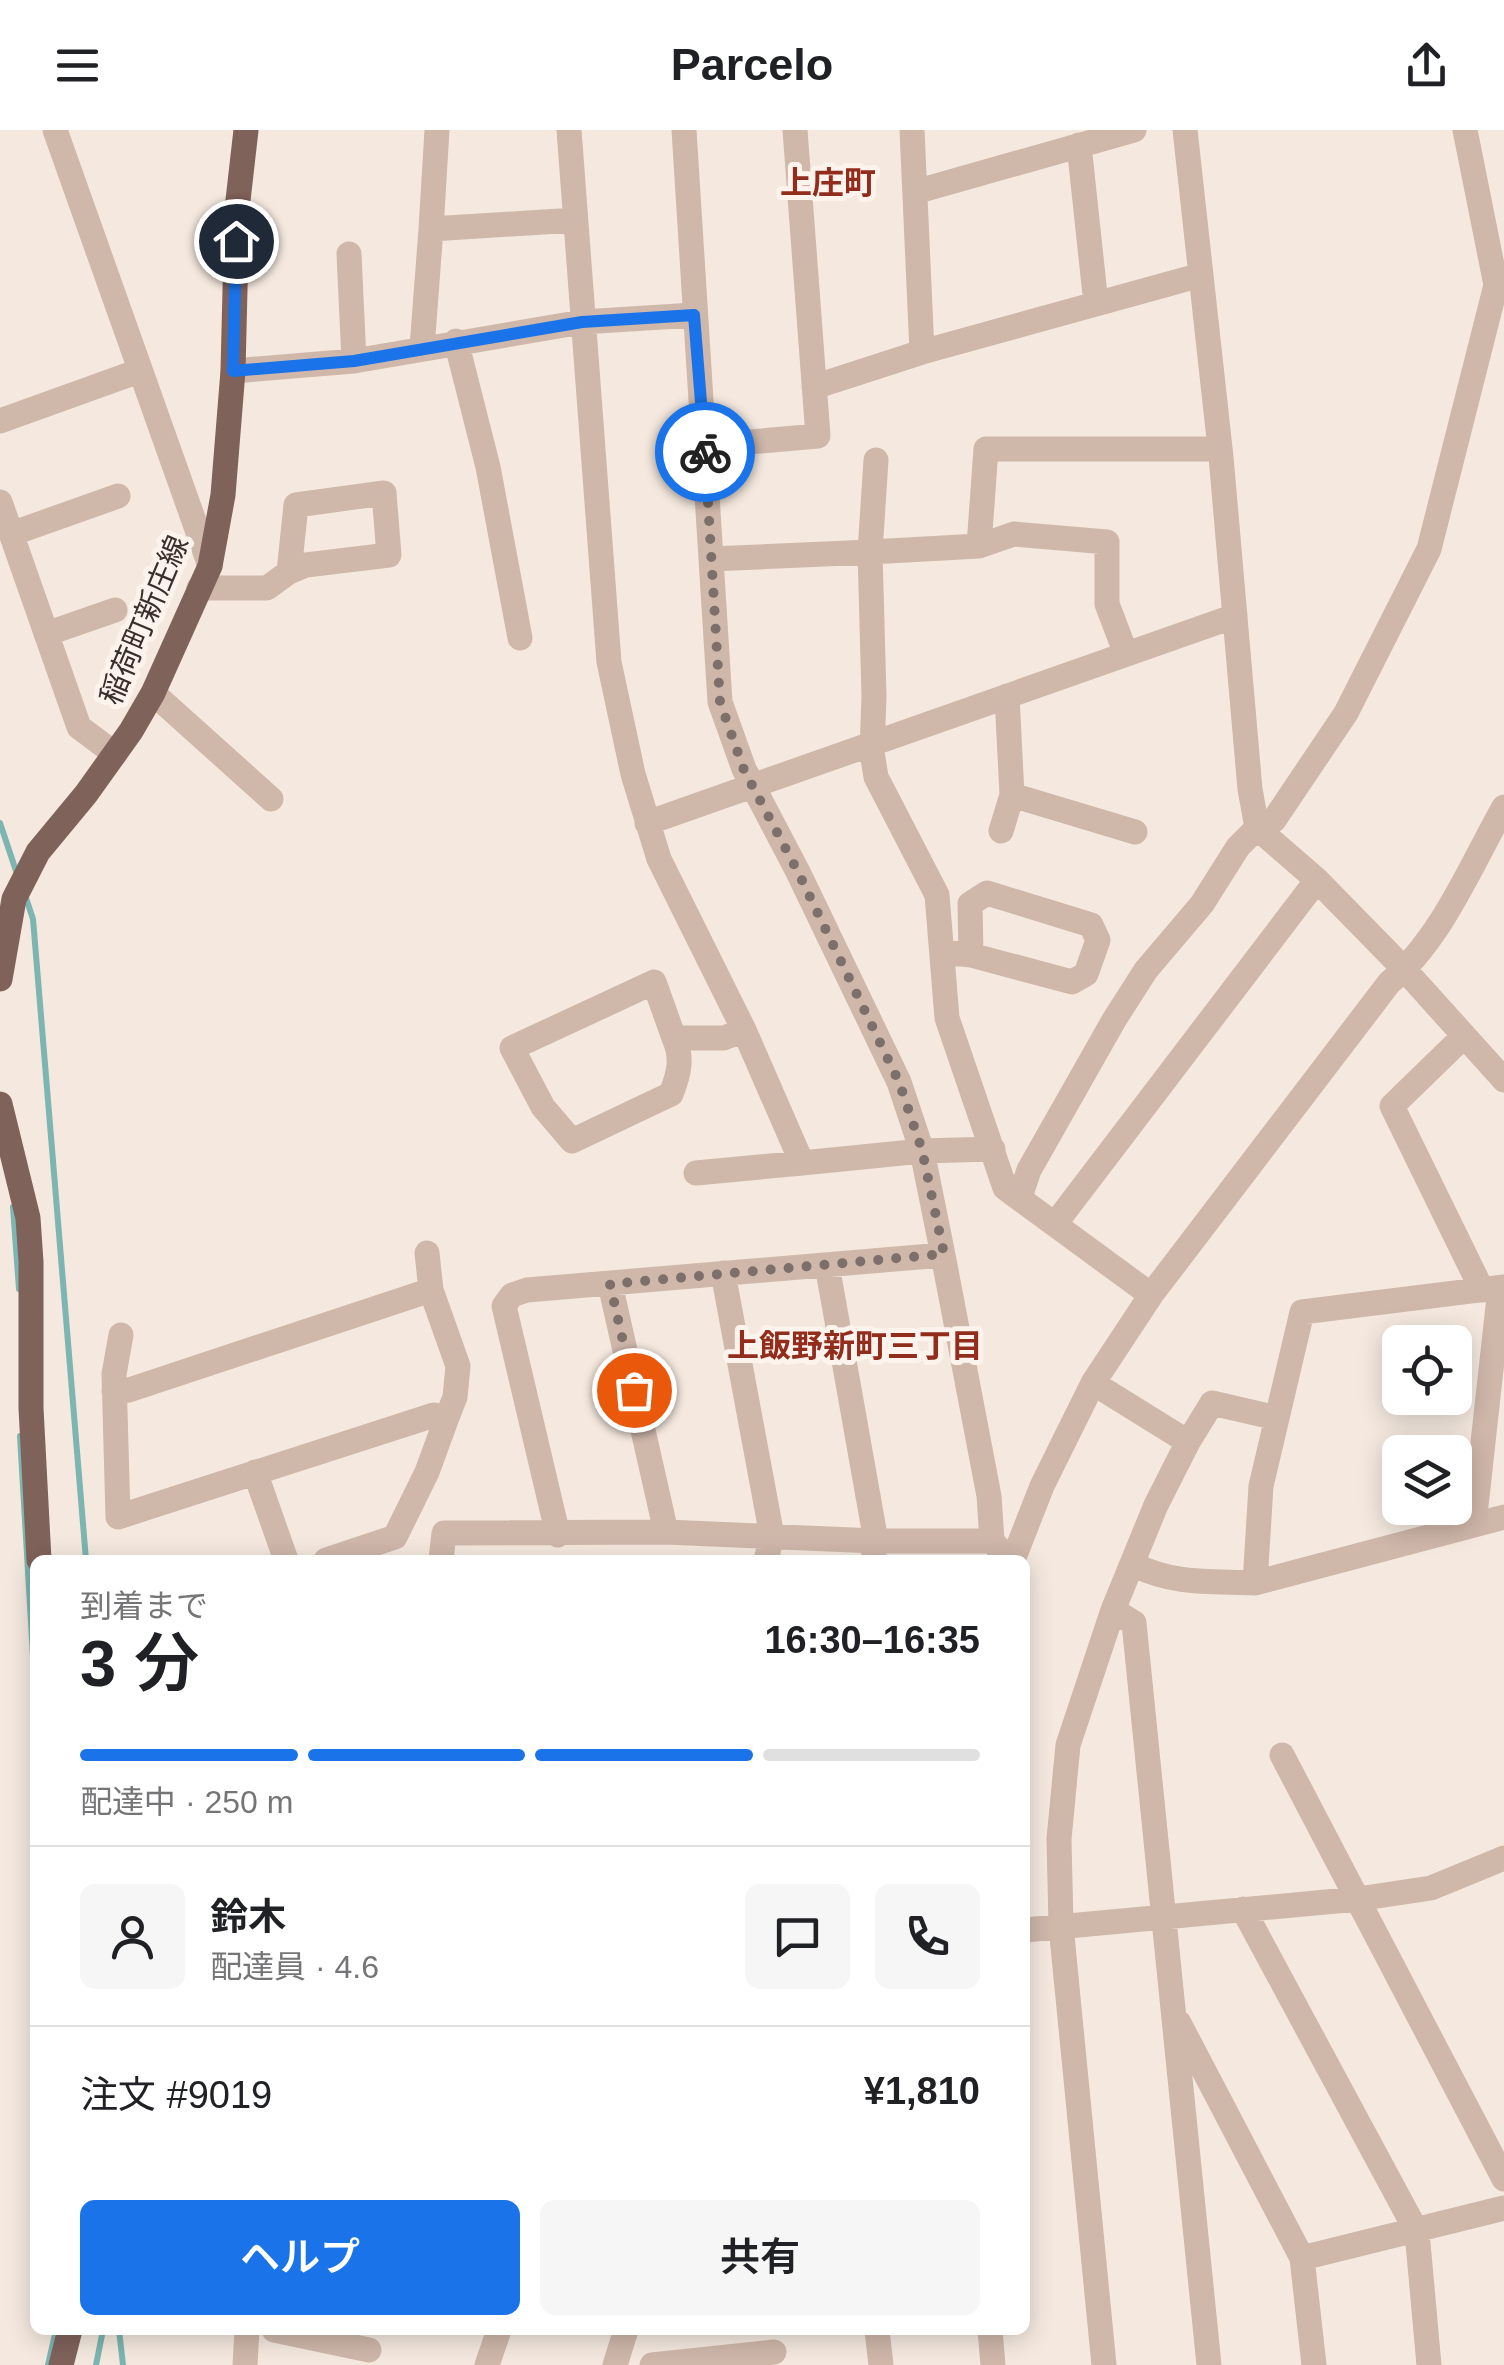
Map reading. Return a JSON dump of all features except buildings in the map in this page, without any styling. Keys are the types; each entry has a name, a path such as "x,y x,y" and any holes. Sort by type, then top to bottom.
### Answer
{"main road":[{"name":"稲荷町新庄線","path":"0,979 14,899 38,852 115,754 152,693 205,577 223,495 233,371 236,209 246,130"},
{"path":"0,1104 28,1218 32,1262 31,1408 39,1555"},
{"path":"61,2365 69,2335"}],"street":[{"path":"55,130 140,371 205,577 267,588 306,565 389,554 384,493 296,505 290,572"},
{"path":"422,348 437,130"},
{"path":"569,130 609,662 633,774 659,859 744,1030 802,1163"},
{"path":"684,130 720,702 753,786 899,1082 922,1150 989,1496 1005,1554"},
{"path":"704,446 818,436 796,130"},
{"path":"912,130 922,352"},
{"path":"915,192 1134,130"},
{"path":"1185,130 1257,828 1317,880 1504,1080"},
{"path":"1020,1198 1030,1170 1146,970 1202,904 1238,847 1257,828 1274,820 1346,713 1428,550 1500,286 1465,130"},
{"path":"1079,146 1096,304"},
{"path":"431,229 574,220"},
{"path":"349,254 354,361"},
{"path":"814,387 922,352 1201,275"},
{"path":"233,371 354,361 582,322 694,315"},
{"path":"456,341 488,467 520,638"},
{"path":"0,421 140,371"},
{"path":"978,546 986,449 1220,449"},
{"path":"876,460 870,552 876,777 938,895 947,1018 1005,1188 1151,1295"},
{"path":"11,534 118,496"},
{"path":"0,502 79,728 115,754"},
{"path":"711,559 978,546 1014,534 1107,542 1107,604 1126,654"},
{"path":"46,634 115,610"},
{"path":"648,823 1234,616"},
{"path":"152,693 271,799"},
{"path":"1001,831 1012,794 1007,696"},
{"path":"1012,794 1135,832"},
{"path":"1005,1554 1093,1383 1151,1295 1390,984 1436,930 1504,808"},
{"path":"1055,1224 1317,880"},
{"path":"942,952 971,955 1072,982 1086,974 1098,940 1091,925 987,893 970,904 971,955"},
{"path":"654,982 674,1038 679,1048 680,1072 671,1094 572,1141 543,1108 512,1048 654,982"},
{"path":"674,1038 724,1038 744,1030"},
{"path":"1464,1036 1392,1106 1495,1288 1474,1524"},
{"path":"696,1173 922,1150 993,1149"},
{"path":"342,1555 395,1538 455,1397 458,1366 431,1290 427,1253"},
{"path":"558,1535 504,1306 512,1295 526,1290 944,1254"},
{"path":"827,1265 874,1551"},
{"path":"723,1274 769,1548"},
{"path":"610,1284 666,1532"},
{"path":"1255,1584 1261,1486 1302,1312 1495,1288"},
{"path":"114,1391 129,1390 431,1290"},
{"path":"121,1335 114,1391 118,1517 434,1415 446,1420"},
{"path":"1093,1383 1188,1442"},
{"path":"1104,2365 1061,1926 1059,1839 1068,1745 1113,1610 1156,1505 1212,1403 1277,1418"},
{"path":"255,1472 284,1555"},
{"path":"1134,1565 1182,1582 1255,1584 1504,1517"},
{"path":"400,1526 414,1534 666,1532 769,1548 1005,1554"},
{"path":"442,1555 444,1533"},
{"path":"1113,1610 1134,1623 1209,2365"},
{"path":"1282,1755 1504,2179"},
{"path":"1030,1929 1358,1899 1431,1888 1504,1858"},
{"path":"1243,1909 1418,2232 1429,2365"},
{"path":"1172,2010 1302,2258 1314,2365"},
{"path":"1302,2258 1504,2208"},
{"path":"245,2365 248,2335"},
{"path":"487,2365 497,2335"},
{"path":"615,2365 624,2335"},
{"path":"878,2335 881,2365"},
{"path":"990,2335 993,2365"},
{"path":"336,2336 369,2350"},
{"path":"652,2365 774,2349"}],"waterway":[{"path":"0,823 17,874"},
{"path":"25,895 33,919 86,1555"},
{"path":"13,1207 19,1289"},
{"path":"20,1436 30,1605"},
{"path":"48,2365 55,2335"},
{"path":"96,2365 102,2335"},
{"path":"120,2335 123,2365"}],"way so far":[{"path":"634,1390 610,1284 944,1254 922,1150 899,1082 744,770 720,702 705,452"}],"district":[{"name":"上庄町","path":"828,183"},
{"name":"上飯野新町三丁目","path":"855,1346"}],"route":[{"path":"236,241 233,371 354,361 582,322 694,315 705,452"}]}
